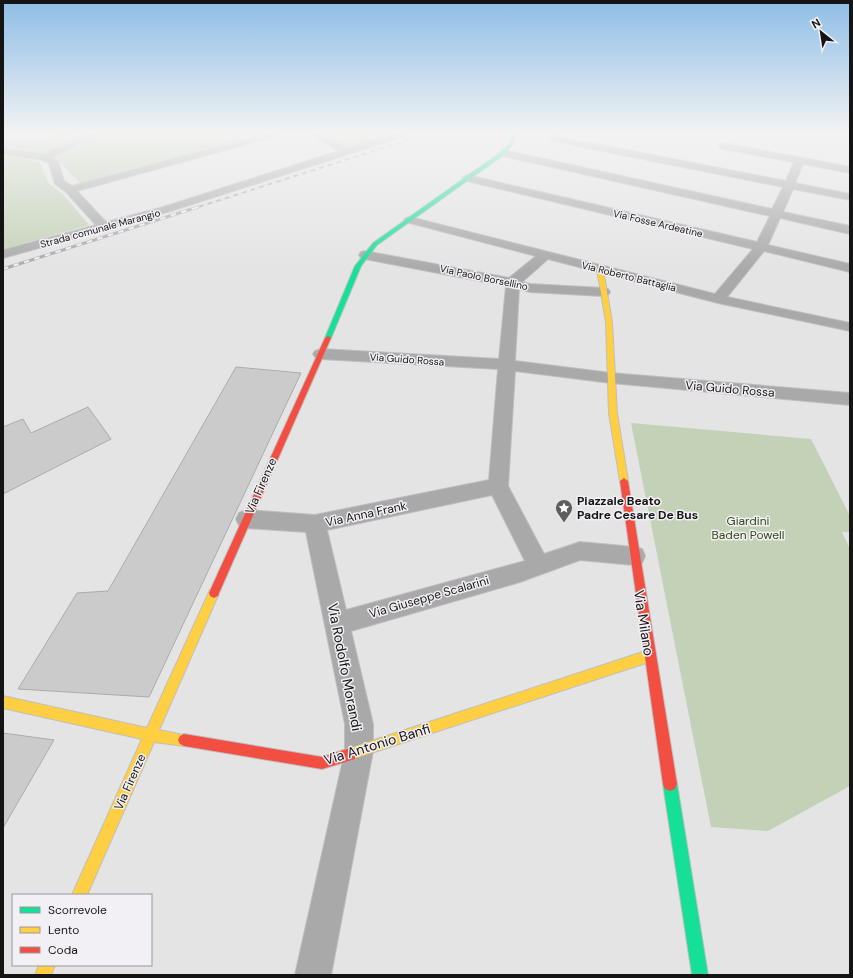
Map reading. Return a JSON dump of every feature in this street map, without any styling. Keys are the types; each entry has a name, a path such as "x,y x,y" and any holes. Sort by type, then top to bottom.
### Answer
{"street":[{"path":"58,180 59,182 70,190 104,227"},
{"path":"70,190 108,180"},
{"name":"Strada comunale Marangio","path":"3,254 167,209 258,180"},
{"name":"Via Firenze","path":"79,894 321,354 358,266 375,244 465,180"},
{"name":"Via Fosse Ardeatine","path":"474,180 850,268"},
{"path":"622,180 850,230"},
{"path":"766,180 850,196"},
{"path":"718,299 761,247 791,180"},
{"name":"Via Roberto Battaglia","path":"410,220 718,299 850,327"},
{"name":"Via Paolo Borsellino","path":"365,255 435,266 513,282 530,288 603,292"},
{"path":"529,569 491,488 502,361 513,282 545,255"},
{"name":"Via Milano","path":"600,269 609,322 613,413 700,975"},
{"name":"Via Guido Rossa","path":"321,354 502,361 611,378 850,399"},
{"name":"Via Anna Frank","path":"246,519 315,524 491,488"},
{"name":"Via Rodolfo Morandi","path":"313,975 359,751 359,724 315,524"},
{"name":"Via Giuseppe Scalarini","path":"338,623 529,569 580,551 634,556"},
{"name":"Via Antonio Banfi","path":"3,702 151,735 322,763 650,656"}],"green space":[{"path":"3,180 47,180 48,183 63,194 89,225 3,249"},
{"path":"77,180 93,180 80,183"},
{"name":"Giardini Baden Powell","path":"631,423 811,439 850,516 850,532 842,532 850,549 850,786 768,831 711,827"}],"building":[{"path":"236,367 301,373 149,697 18,689 77,593 108,591"},
{"path":"88,407 111,439 3,494 3,427 23,419 31,433"},
{"path":"3,733 54,740 3,828"}],"railway":[{"path":"195,208 284,180"},
{"path":"3,269 198,207"}],"traffic: fast":[{"path":"328,338 358,266 375,244 466,180"},
{"path":"670,784 700,975"}],"traffic: slow":[{"path":"600,269 609,322 613,413 624,481"},
{"path":"79,894 214,593"},
{"path":"350,754 649,656"},
{"path":"3,702 151,735 184,740"},
{"path":"43,975 47,966"}],"traffic: jam":[{"path":"214,593 328,338"},
{"path":"624,481 670,784"},
{"path":"184,740 322,763 350,754"}],"place":[{"name":"Piazzale Beato Padre Cesare De Bus","path":"564,523"}]}
